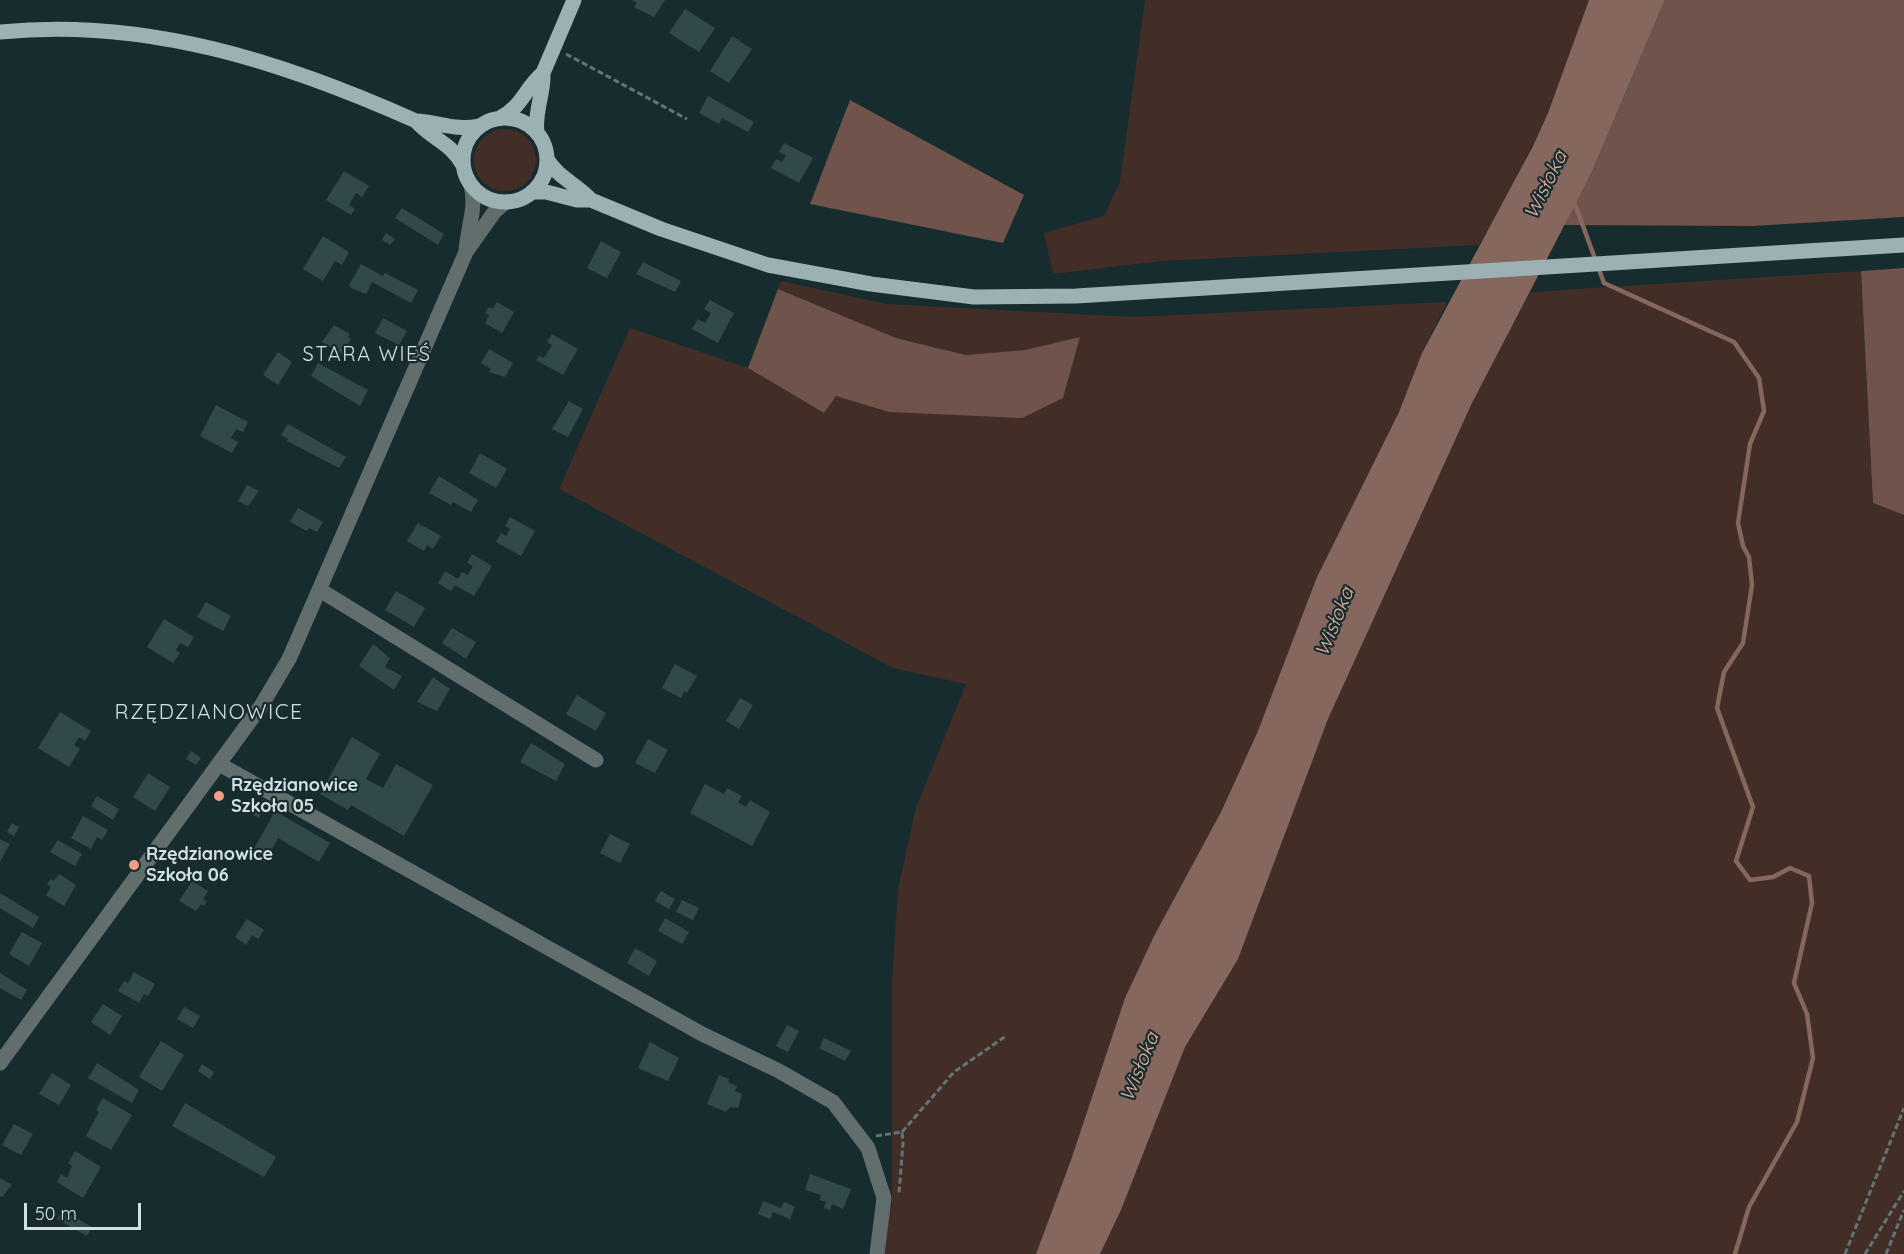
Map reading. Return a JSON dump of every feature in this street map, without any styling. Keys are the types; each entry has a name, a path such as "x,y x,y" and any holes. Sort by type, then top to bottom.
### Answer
{"main road":[{"path":"532,192 543,178 547,159 546,150 537,133 535,118 543,85 543,73 574,0"},
{"path":"0,32 64,30 116,32 221,49 320,80 416,121 431,122 462,130 480,126 515,110 533,81 543,73"},
{"path":"500,118 521,122 537,133"},
{"path":"416,121 426,132 454,149 471,185 488,199 506,202 532,192 546,192 578,201 591,200"},
{"path":"463,165 466,143 480,126"},
{"path":"547,159 554,172 582,190 591,200 662,229 768,265 871,284 974,297 1076,296 1904,245"}],"street":[{"path":"465,252 467,233 475,203 471,185"},
{"path":"0,1063 261,706 289,659 465,252 495,211 506,202"},
{"path":"320,590 596,760"},
{"path":"219,764 702,1034 779,1071 833,1102 868,1148 884,1198 877,1254"}],"path":[{"path":"554,47 687,119"},
{"path":"902,1132 954,1072 1006,1036"},
{"path":"1845,1254 1904,1107"},
{"path":"1865,1254 1904,1191"},
{"path":"1886,1254 1904,1210"}],"shaded area":[{"path":"1145,0 1589,0 1548,113 1509,194 1479,245 1161,261 1053,274 1044,233 1104,216 1120,182"},
{"path":"1665,0 1904,0 1904,217 1752,226 1564,225 1591,174"},
{"path":"850,100 1024,195 1003,243 810,204"},
{"path":"499,129 511,129 527,138 534,148 536,160 534,172 527,182 511,191 499,191 488,186 479,177 474,166 474,154 479,143 488,134"},
{"path":"1904,268 1904,515 1873,503 1861,271"},
{"path":"1861,271 1873,503 1904,515 1904,1254 1100,1254 1121,1210 1185,1047 1238,959 1328,719 1472,403 1530,292"},
{"path":"781,281 887,304 1133,317 1447,302 1422,353 1399,412 1317,577 1258,731 1221,812 1154,936 1125,998 1071,1160 1036,1254 879,1254 892,1204 892,981 898,889 916,808 966,684 893,668 559,489 630,328 748,368 824,413 836,396 889,412 1063,398 1080,337 1025,350 966,355 896,338 778,289"},
{"path":"778,289 896,338 966,355 1025,350 1080,337 1063,398 1022,418 889,412 836,396 824,413 748,368"}],"water":[{"name":"Wisłoka","path":"1589,0 1665,0 1591,174 1472,403 1328,719 1238,959 1185,1047 1121,1210 1100,1254 1036,1254 1071,1160 1125,998 1154,936 1221,812 1258,731 1317,577 1399,412 1422,353 1532,148 1548,113"}],"building":[{"path":"632,0 665,0 654,17 634,7 637,3"},
{"path":"685,9 715,28 699,52 669,33"},
{"path":"732,36 752,49 729,83 710,71"},
{"path":"708,96 754,122 748,132 722,118 719,124 699,113"},
{"path":"784,143 813,158 799,183 771,168 776,159 782,162 786,155 779,152"},
{"path":"344,171 369,186 362,197 356,193 349,205 355,209 351,215 326,200"},
{"path":"402,208 444,234 438,245 395,218"},
{"path":"386,233 395,239 390,245 382,240"},
{"path":"323,236 349,252 342,265 335,261 323,281 303,269"},
{"path":"601,241 621,252 607,278 587,268"},
{"path":"643,262 681,281 675,292 636,274"},
{"path":"361,264 418,290 411,303 372,282 366,294 351,288 349,285"},
{"path":"710,300 734,313 718,343 692,329 698,319 705,323 711,313 704,309"},
{"path":"497,302 514,312 502,333 485,323 489,315 485,313 489,307 493,309"},
{"path":"383,318 407,331 399,345 375,333"},
{"path":"334,325 350,334 348,337 351,339 342,354 322,342"},
{"path":"552,334 578,349 563,375 536,360 539,356 544,358 552,345 547,342"},
{"path":"489,349 513,363 505,377 489,372 491,369 481,363"},
{"path":"278,352 292,362 278,385 263,375"},
{"path":"318,363 368,390 360,406 311,376"},
{"path":"569,401 583,409 568,437 552,429"},
{"path":"216,405 248,422 243,432 236,429 231,438 238,442 232,453 200,436"},
{"path":"288,424 346,457 339,468 287,441 288,439 281,435"},
{"path":"480,453 507,469 496,488 469,473"},
{"path":"439,476 478,500 471,512 453,502 451,505 429,493"},
{"path":"247,485 259,491 248,506 238,501"},
{"path":"298,508 323,522 317,532 309,528 307,531 290,522"},
{"path":"510,517 535,531 521,556 496,542 501,533 506,536 510,529 505,526"},
{"path":"418,523 441,536 433,549 427,545 424,551 407,541"},
{"path":"472,554 492,566 474,596 455,585 451,591 438,583 445,571 458,579 462,572 468,575 473,566 467,563"},
{"path":"396,591 425,608 414,627 385,610"},
{"path":"206,602 231,616 223,631 197,617"},
{"path":"164,619 194,637 188,647 180,643 176,650 180,653 173,663 147,647"},
{"path":"452,628 476,642 466,659 442,643"},
{"path":"373,644 390,658 385,667 402,676 394,690 359,666"},
{"path":"675,664 697,676 687,693 684,691 681,698 662,688"},
{"path":"433,677 450,689 437,711 417,702"},
{"path":"577,695 606,713 596,731 566,714"},
{"path":"740,698 753,705 739,729 726,721"},
{"path":"60,712 91,731 85,741 79,737 74,745 80,749 69,767 38,748"},
{"path":"352,737 380,754 366,779 383,788 396,764 433,785 404,836 351,805 348,810 320,794"},
{"path":"648,739 668,750 655,773 635,763"},
{"path":"531,743 565,764 556,781 520,762"},
{"path":"191,751 201,758 196,765 186,759"},
{"path":"148,773 170,787 155,811 133,797"},
{"path":"705,784 724,794 727,788 742,796 738,802 746,807 750,800 770,812 752,846 690,813"},
{"path":"97,796 119,809 113,820 91,806"},
{"path":"248,799 264,807 259,818 242,809"},
{"path":"275,811 330,843 319,862 278,838 265,862 251,854"},
{"path":"83,816 108,830 102,840 97,837 91,849 71,838"},
{"path":"12,823 19,827 14,836 7,832"},
{"path":"610,834 630,844 620,863 600,853"},
{"path":"0,839 10,844 0,862"},
{"path":"58,840 82,854 75,866 50,852"},
{"path":"59,874 76,885 64,906 46,895 51,887 47,884 51,879 54,881"},
{"path":"192,881 208,891 203,899 207,902 204,906 201,904 196,911 179,901"},
{"path":"661,891 675,899 669,909 655,901"},
{"path":"0,893 39,917 33,928 0,908"},
{"path":"682,900 699,908 693,920 676,912"},
{"path":"665,918 689,932 682,944 658,931"},
{"path":"247,919 264,930 258,939 252,935 246,945 235,937"},
{"path":"22,932 42,943 29,966 9,954"},
{"path":"635,948 657,961 649,976 627,963"},
{"path":"134,972 155,984 148,996 144,994 139,1003 118,991 124,981 128,983"},
{"path":"0,973 27,990 21,1000 0,988"},
{"path":"103,1004 122,1016 110,1035 91,1022"},
{"path":"184,1007 200,1016 193,1028 177,1019"},
{"path":"787,1025 799,1031 788,1052 776,1046"},
{"path":"824,1038 851,1051 845,1061 819,1048"},
{"path":"161,1041 184,1055 162,1091 139,1077"},
{"path":"650,1042 679,1058 668,1081 638,1068"},
{"path":"97,1063 139,1090 132,1103 88,1078"},
{"path":"202,1064 214,1072 210,1079 198,1071"},
{"path":"52,1073 71,1085 59,1105 39,1094"},
{"path":"719,1075 729,1079 728,1082 737,1086 735,1091 742,1094 738,1108 730,1107 726,1112 707,1104"},
{"path":"103,1098 132,1115 111,1150 86,1136 99,1112 96,1110"},
{"path":"185,1103 276,1157 264,1177 172,1126"},
{"path":"14,1124 33,1134 21,1155 2,1145"},
{"path":"75,1151 101,1167 83,1198 57,1182 61,1174 67,1178 72,1166 68,1163"},
{"path":"810,1174 851,1189 843,1209 832,1204 830,1210 824,1208 826,1202 819,1200 821,1195 805,1190"},
{"path":"0,1178 12,1185 2,1197 0,1196"},
{"path":"763,1201 781,1208 784,1202 795,1207 790,1219 773,1212 770,1219 758,1214"},
{"path":"62,1210 92,1227 87,1236 57,1219"}],"waterway":[{"path":"1573,199 1604,283 1734,342 1759,378 1764,411 1750,444 1738,523 1743,546 1749,557 1752,585 1743,643 1724,672 1717,708 1753,807 1736,861 1750,880 1773,877 1790,868 1809,876 1812,903 1794,983 1807,1014 1813,1058 1797,1122 1749,1207 1735,1254"}],"place":[{"name":"Rzędzianowice Szkoła 05","path":"219,796"},
{"name":"Rzędzianowice Szkoła 06","path":"134,865"}],"district":[{"name":"STARA WIEŚ","path":"367,355"},
{"name":"RZĘDZIANOWICE","path":"209,713"}]}
